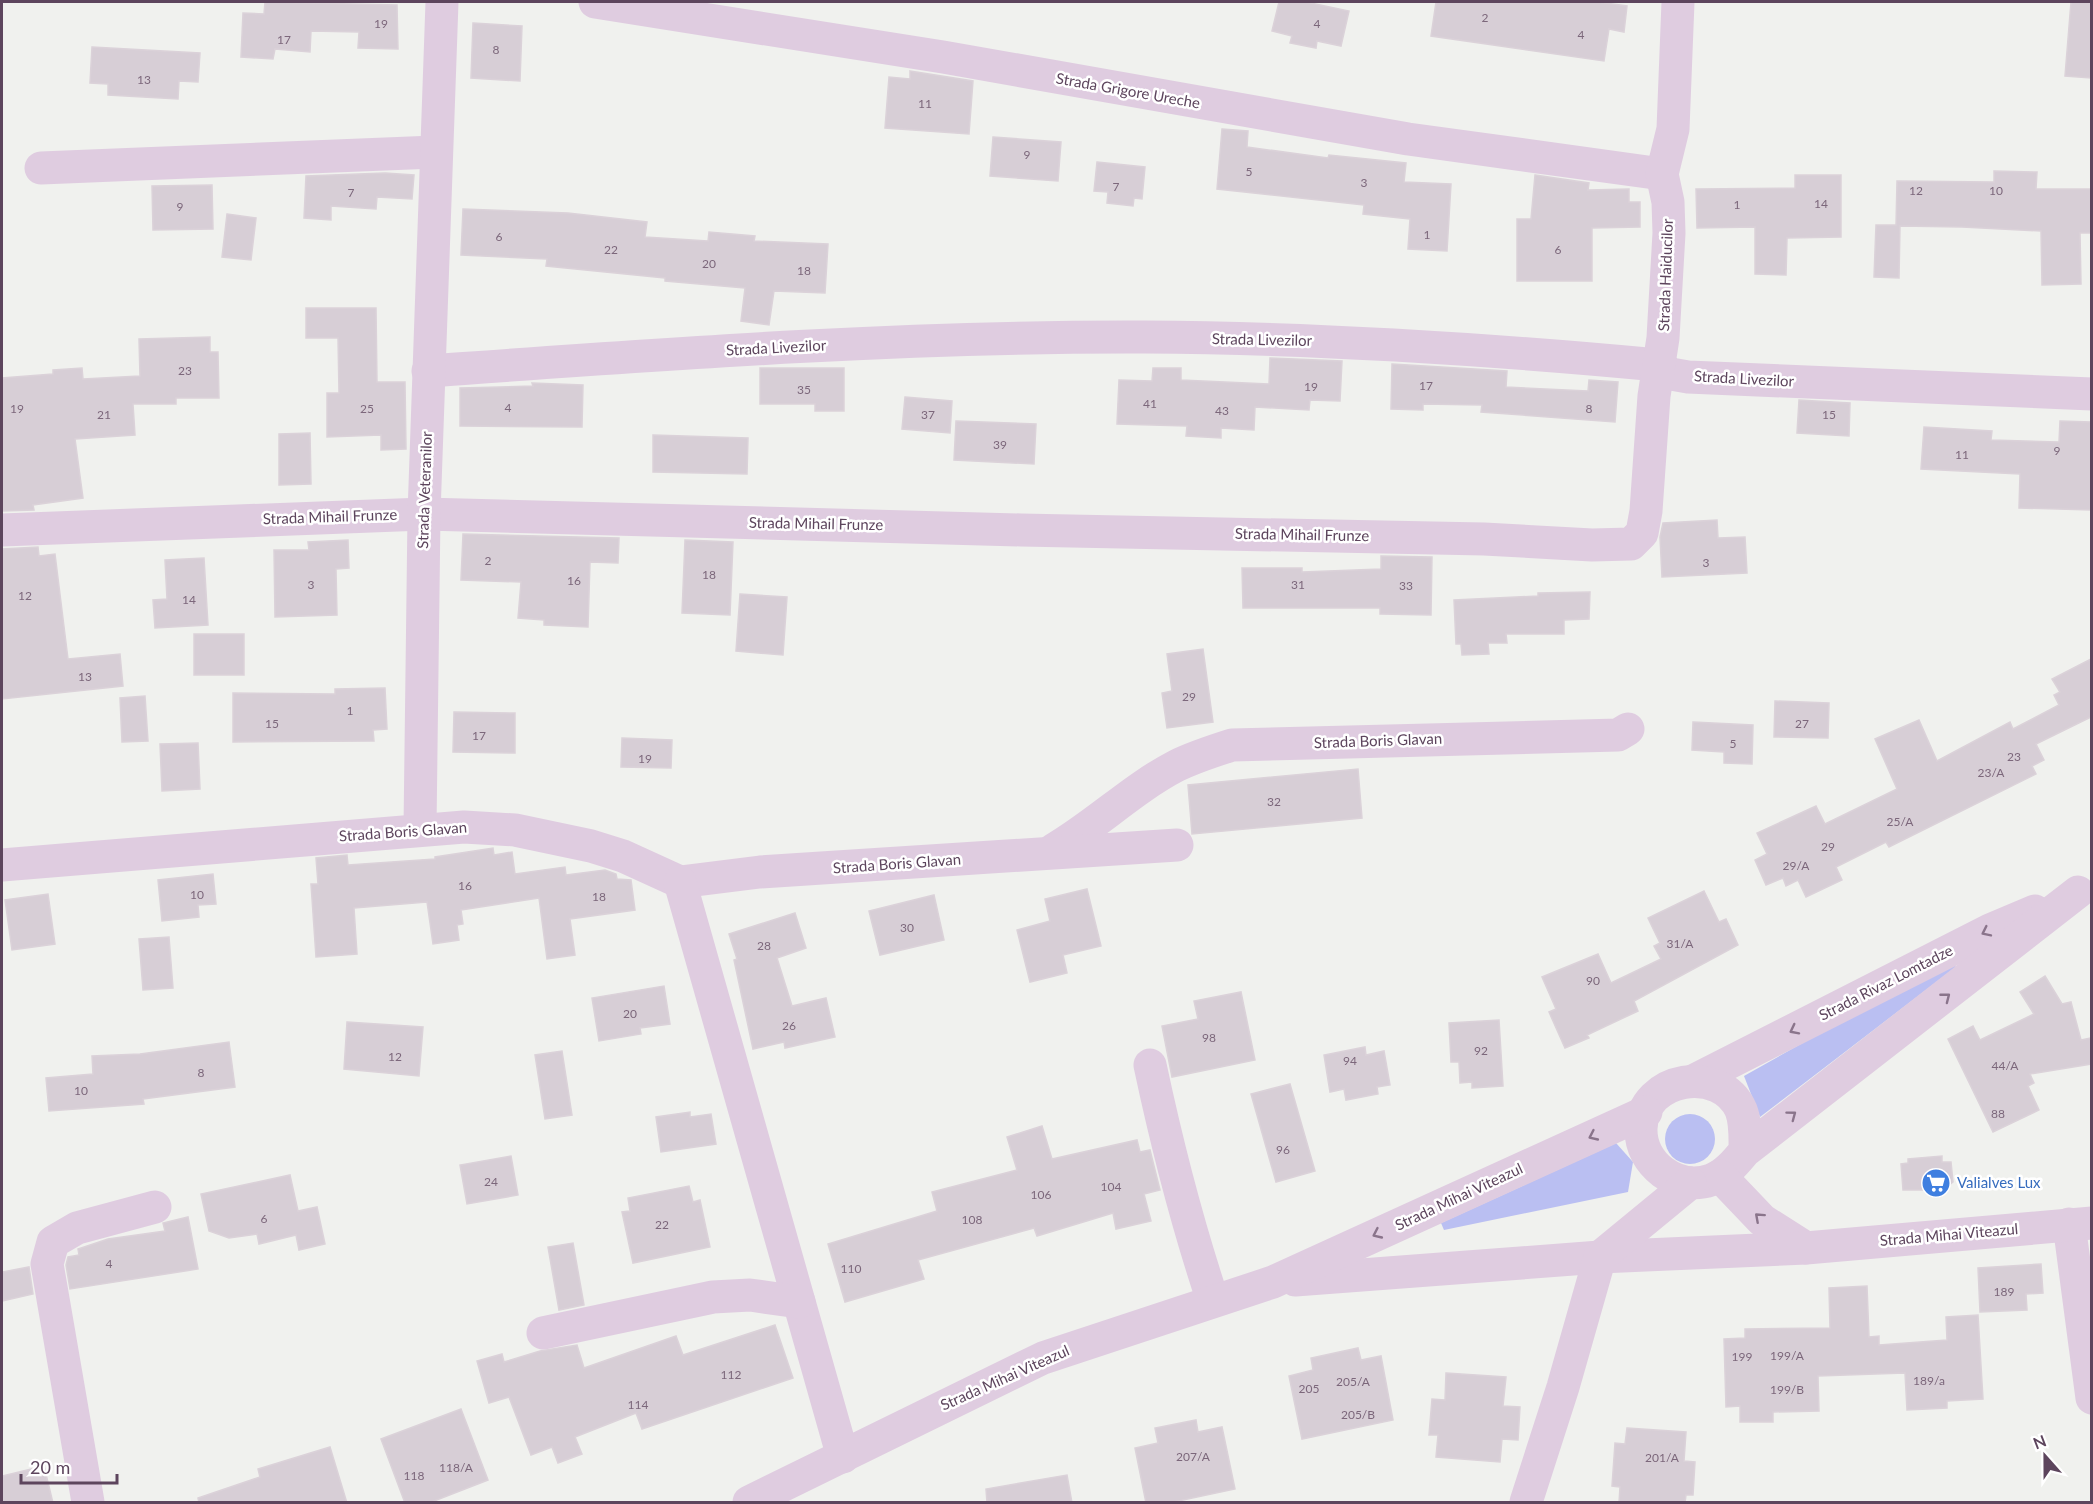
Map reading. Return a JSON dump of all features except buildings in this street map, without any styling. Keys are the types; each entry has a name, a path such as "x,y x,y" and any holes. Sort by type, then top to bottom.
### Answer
{"street":[{"name":"Strada Veteranilor","path":"420,828 424,514 442,2"},
{"name":"Strada Grigore Ureche","path":"595,2 943,57 1408,139 1662,174"},
{"name":"Strada Haiducilor","path":"1631,544 1642,533 1646,511 1658,365 1663,338 1669,233 1668,202 1662,174 1673,129 1678,2"},
{"path":"42,168 435,152"},
{"name":"Strada Livezilor","path":"428,371 817,345 1144,337 1433,345 1658,365 1671,374 1688,377 2091,394"},
{"name":"Strada Mihail Frunze","path":"2,530 424,514 1022,530 1484,539 1592,545 1631,544"},
{"name":"Strada Boris Glavan","path":"1048,852 1085,831 1174,767 1198,755 1232,745 1618,735 1628,729"},
{"name":"Strada Boris Glavan","path":"2,865 420,828 464,827 515,830 580,843 623,856 680,882 760,872 1177,845"},
{"path":"680,882 843,1457"},
{"name":"Strada Rivaz Lomtadze","path":"1695,1080 1990,930 2085,889"},
{"name":"Strada Rivaz Lomtadze","path":"1745,1151 2085,889"},
{"path":"1150,1065 1170,1159 1213,1301"},
{"path":"1526,1503 1563,1387 1600,1257 1705,1179 1745,1151 1746,1130 1742,1112 1736,1101 1718,1085 1695,1080 1670,1085 1656,1096 1646,1112 1641,1128 1644,1147 1653,1163 1674,1179 1705,1179 1761,1220 1806,1248"},
{"name":"Strada Mihai Viteazul","path":"749,1503 1043,1358 1272,1282 1646,1112"},
{"path":"88,1503 47,1264 53,1242 77,1228 155,1207"},
{"path":"2080,1223 2091,1398"},
{"name":"Strada Mihai Viteazul","path":"1272,1282 1600,1257 1806,1248 2080,1223"},
{"path":"543,1333 713,1297 750,1295 799,1302"}],"shaded area":[{"path":"1950,960 1956,967 1760,1117 1744,1076"},
{"path":"1685,1114 1695,1114 1708,1121 1715,1134 1715,1144 1708,1157 1695,1164 1685,1164 1676,1160 1669,1153 1665,1144 1665,1134 1669,1125 1676,1118"},
{"path":"1616,1143 1633,1162 1628,1192 1444,1230 1441,1223"}],"place":[{"name":"Valialves Lux","path":"1936,1183"}]}
